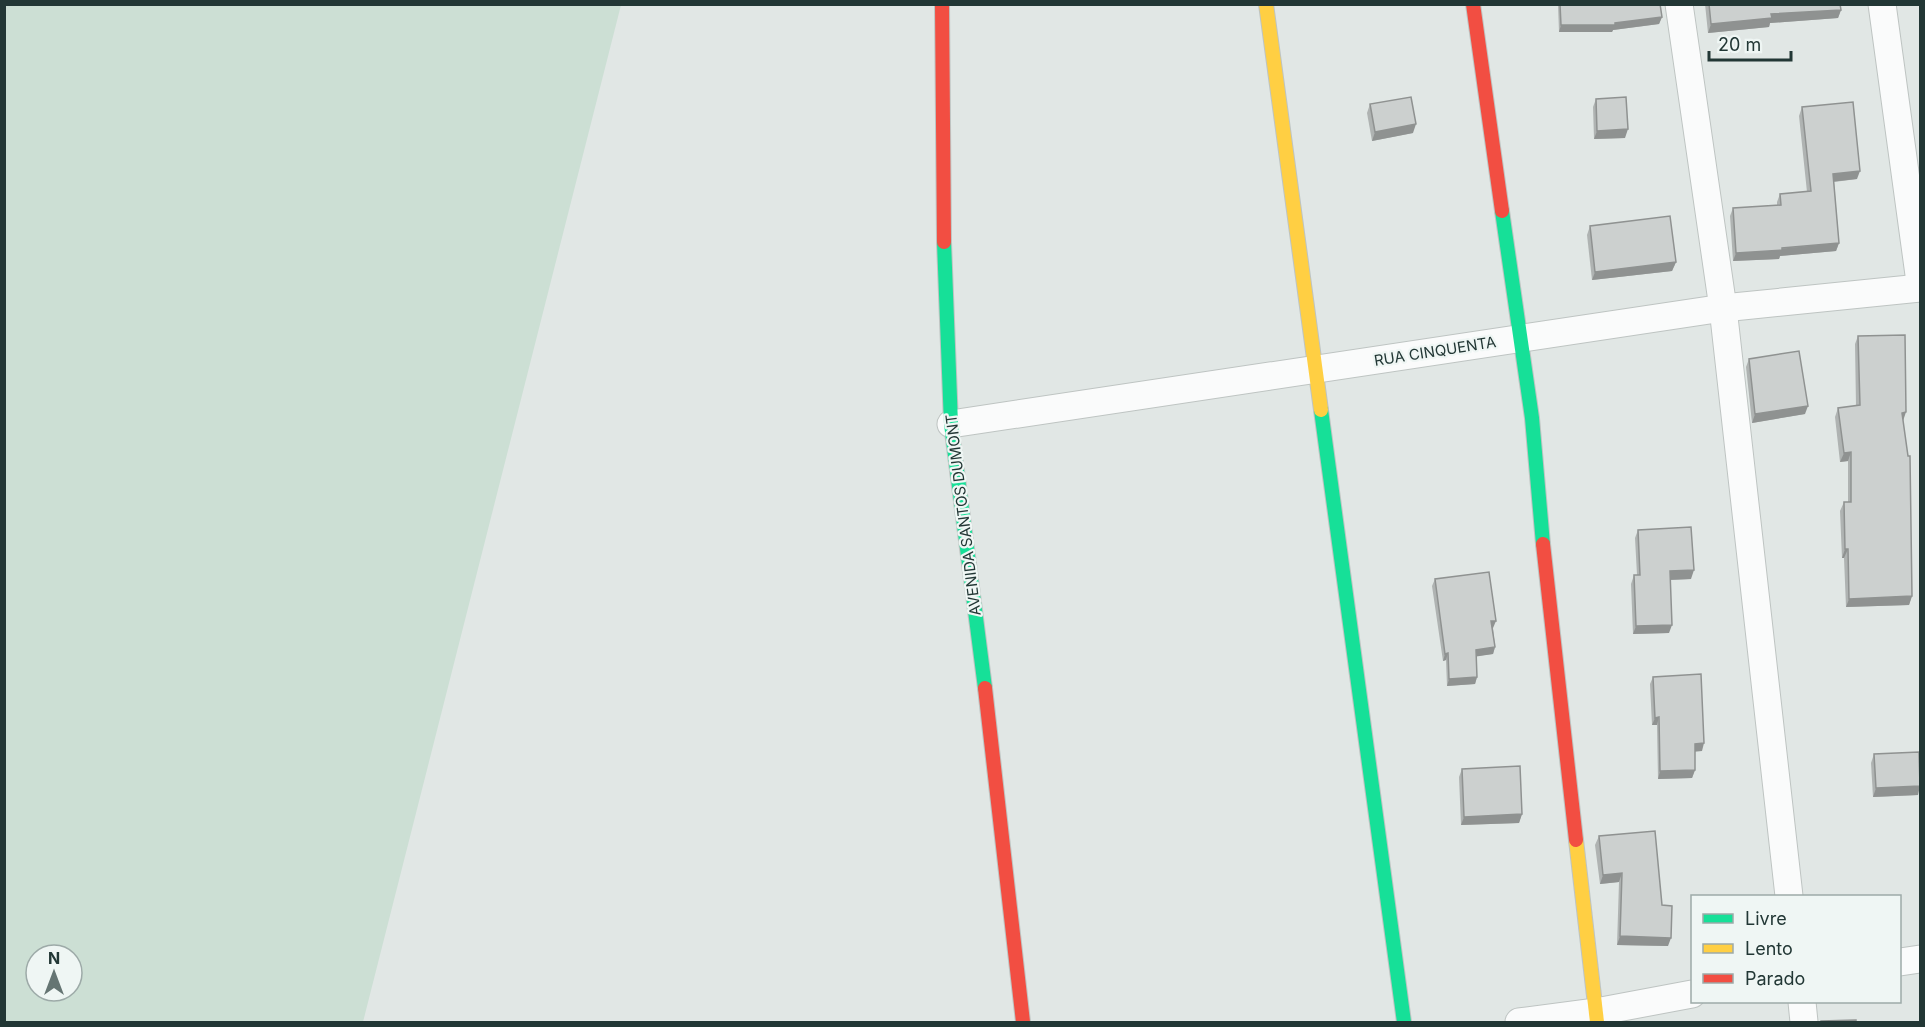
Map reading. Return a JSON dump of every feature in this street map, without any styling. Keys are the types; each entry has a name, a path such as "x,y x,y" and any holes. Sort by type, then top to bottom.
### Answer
{"street":[{"name":"AVENIDA SANTOS DUMONT","path":"942,4 944,264 951,424 985,691 1023,1023"},
{"path":"1266,4 1404,1023"},
{"path":"1473,4 1532,418 1548,597 1597,1017"},
{"path":"1679,4 1724,308 1789,895"},
{"path":"1882,4 1920,282"},
{"name":"RUA CINQUENTA","path":"951,424 1724,308 1920,288"},
{"path":"1901,962 1920,960"},
{"path":"1519,1023 1597,1017 1691,994"},
{"path":"1802,1003 1804,1023"}],"green space":[{"path":"5,4 621,5 363,1022 5,1022"}],"building":[{"path":"1560,4 1660,4 1662,17 1615,23 1615,25 1561,25"},
{"path":"1709,4 1840,4 1841,10 1771,14 1772,18 1711,24"},
{"path":"1411,97 1416,124 1375,132 1370,104"},
{"path":"1626,97 1628,129 1597,131 1596,99"},
{"path":"1853,102 1860,171 1833,174 1839,243 1736,253 1733,208 1781,205 1780,194 1811,191 1802,107"},
{"path":"1670,216 1676,262 1595,272 1590,226"},
{"path":"1905,335 1906,412 1902,413 1908,456 1910,456 1912,596 1849,599 1844,502 1851,502 1851,452 1844,453 1838,408 1860,405 1858,336"},
{"path":"1799,351 1808,406 1755,414 1749,359"},
{"path":"1691,527 1694,570 1670,571 1672,625 1636,626 1634,575 1640,575 1638,530"},
{"path":"1489,572 1496,621 1491,621 1495,647 1476,650 1477,677 1449,679 1448,653 1445,654 1435,579"},
{"path":"1701,674 1704,743 1695,744 1695,770 1660,771 1659,717 1655,718 1653,677"},
{"path":"1919,752 1920,786 1876,788 1874,754"},
{"path":"1520,766 1522,814 1464,817 1462,769"},
{"path":"1655,831 1662,905 1672,906 1671,938 1620,936 1622,873 1603,875 1599,836"},
{"path":"1856,1020 1856,1023 1821,1023 1821,1021"}],"traffic: fast":[{"path":"1502,211 1532,418 1543,544"},
{"path":"944,242 951,424 985,688"},
{"path":"1321,410 1404,1022"}],"traffic: slow":[{"path":"1266,4 1321,410"},
{"path":"1576,840 1597,1022"}],"traffic: jam":[{"path":"942,4 944,242"},
{"path":"1473,4 1502,211"},
{"path":"1543,544 1576,840"},
{"path":"985,688 1023,1022"}]}
